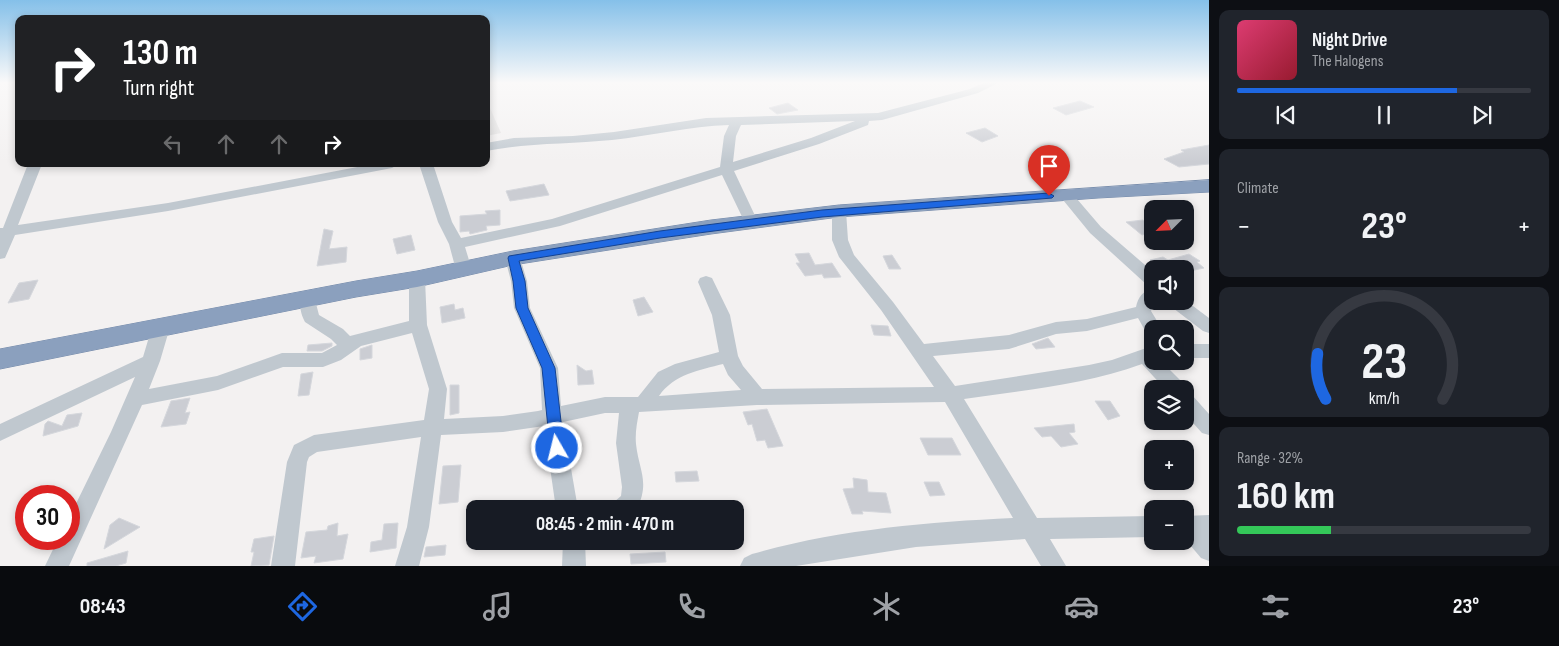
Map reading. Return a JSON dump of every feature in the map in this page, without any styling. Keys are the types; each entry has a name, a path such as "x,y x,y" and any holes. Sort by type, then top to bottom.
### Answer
{"highway":[{"path":"0,359 308,300 356,289 417,280 513,258 751,222 839,212 1209,186"}],"street":[{"path":"457,244 555,223 816,141 878,117 906,109"},
{"path":"490,146 514,142 573,140 666,127 737,120 878,117"},
{"path":"737,120 730,136 726,169 751,222"},
{"path":"0,254 5,233 34,167"},
{"path":"5,233 168,207 376,167"},
{"path":"427,167 445,222 457,244 464,270"},
{"path":"1066,195 1086,222 1103,240 1144,272"},
{"path":"839,212 840,240 847,257 887,306 950,394 1054,566"},
{"path":"513,258 519,281 522,308 549,368 552,416 566,500"},
{"path":"407,566 418,527 438,389 418,325 417,280"},
{"path":"706,282 721,315 728,356 735,370 757,397"},
{"path":"308,300 311,318 348,344"},
{"path":"1144,307 1143,311 1148,320"},
{"path":"1187,310 1209,327"},
{"path":"918,351 1009,342 1056,328 1087,325 1143,311"},
{"path":"135,397 149,397 218,383 282,360 323,360 335,355 348,344 370,336 418,325"},
{"path":"57,566 102,477 151,362 161,327"},
{"path":"1194,351 1209,351"},
{"path":"631,500 633,494 632,476 626,443 637,404 666,376 688,367 728,356"},
{"path":"282,566 297,462 301,451 306,446 321,442 432,427 503,424 604,405 757,397 950,394 1089,372 1144,356"},
{"path":"0,433 151,362"},
{"path":"1161,370 1170,380"},
{"path":"1194,411 1209,427"},
{"path":"752,566 769,560 920,534 992,528 1032,530 1144,527"},
{"path":"1194,527 1209,550"},
{"path":"574,550 574,566"}],"shaded area":[{"path":"490,109 491,109 501,133 490,135"}],"building":[{"path":"771,109 798,110 777,114"},
{"path":"1056,109 1086,109 1066,115"},
{"path":"985,128 998,136 982,142 966,133"},
{"path":"1209,145 1209,164 1179,167 1164,159 1184,152 1181,150"},
{"path":"544,184 549,195 510,201 506,191"},
{"path":"500,210 500,225 486,226 487,230 470,234 469,231 460,232 460,216 487,214 485,211"},
{"path":"1143,220 1144,234 1142,235 1126,222"},
{"path":"324,229 333,231 329,249 347,247 346,262 317,266"},
{"path":"411,235 415,250 397,254 393,239"},
{"path":"809,253 815,265 832,263 841,277 824,278 822,274 805,276 796,263 800,263 795,254"},
{"path":"1189,254 1200,261 1197,262 1204,268 1194,270 1194,260 1168,260"},
{"path":"892,255 901,269 889,269 883,256"},
{"path":"1163,257 1168,260 1150,260"},
{"path":"38,280 29,299 8,303 19,283"},
{"path":"644,297 653,312 638,316 633,300"},
{"path":"454,304 455,310 463,308 465,318 442,323 440,307"},
{"path":"871,325 888,326 891,336 874,335"},
{"path":"1048,338 1055,347 1036,349 1032,344"},
{"path":"332,343 332,346 322,351 307,351 308,345"},
{"path":"372,345 372,358 360,360 360,349"},
{"path":"577,365 586,371 592,370 594,384 578,385"},
{"path":"313,372 309,395 298,396 301,374"},
{"path":"450,385 459,385 459,413 450,415"},
{"path":"190,398 185,413 190,412 186,424 161,427 171,401"},
{"path":"1095,401 1110,401 1120,416 1108,420"},
{"path":"767,409 783,446 768,448 765,440 757,441 752,424 748,425 743,412"},
{"path":"82,413 78,426 43,436 45,424 48,421 62,426 67,415"},
{"path":"1074,424 1075,432 1069,433 1078,444 1061,447 1051,436 1042,437 1034,428"},
{"path":"920,438 952,438 961,455 928,455"},
{"path":"461,465 458,502 439,504 443,466"},
{"path":"697,471 699,481 676,482 675,472"},
{"path":"853,478 867,480 868,492 886,493 891,513 862,511 863,514 852,514 843,489 854,488"},
{"path":"924,482 939,482 945,495 930,496"},
{"path":"119,518 140,527 104,549 110,525"},
{"path":"338,523 337,536 348,534 343,559 314,563 316,556 301,558 306,532 327,530 328,526"},
{"path":"398,523 396,548 370,552 371,542 382,540 384,524"},
{"path":"274,536 269,565 251,566 254,552 251,552 254,539"},
{"path":"446,545 445,555 424,557 426,547"},
{"path":"128,551 126,563 116,566 87,566 87,563"},
{"path":"665,552 666,562 631,564 630,554"}],"route":[{"path":"557,448 552,416 549,368 528,326 522,308 519,281 513,258 609,242 839,212 1049,196"}]}
